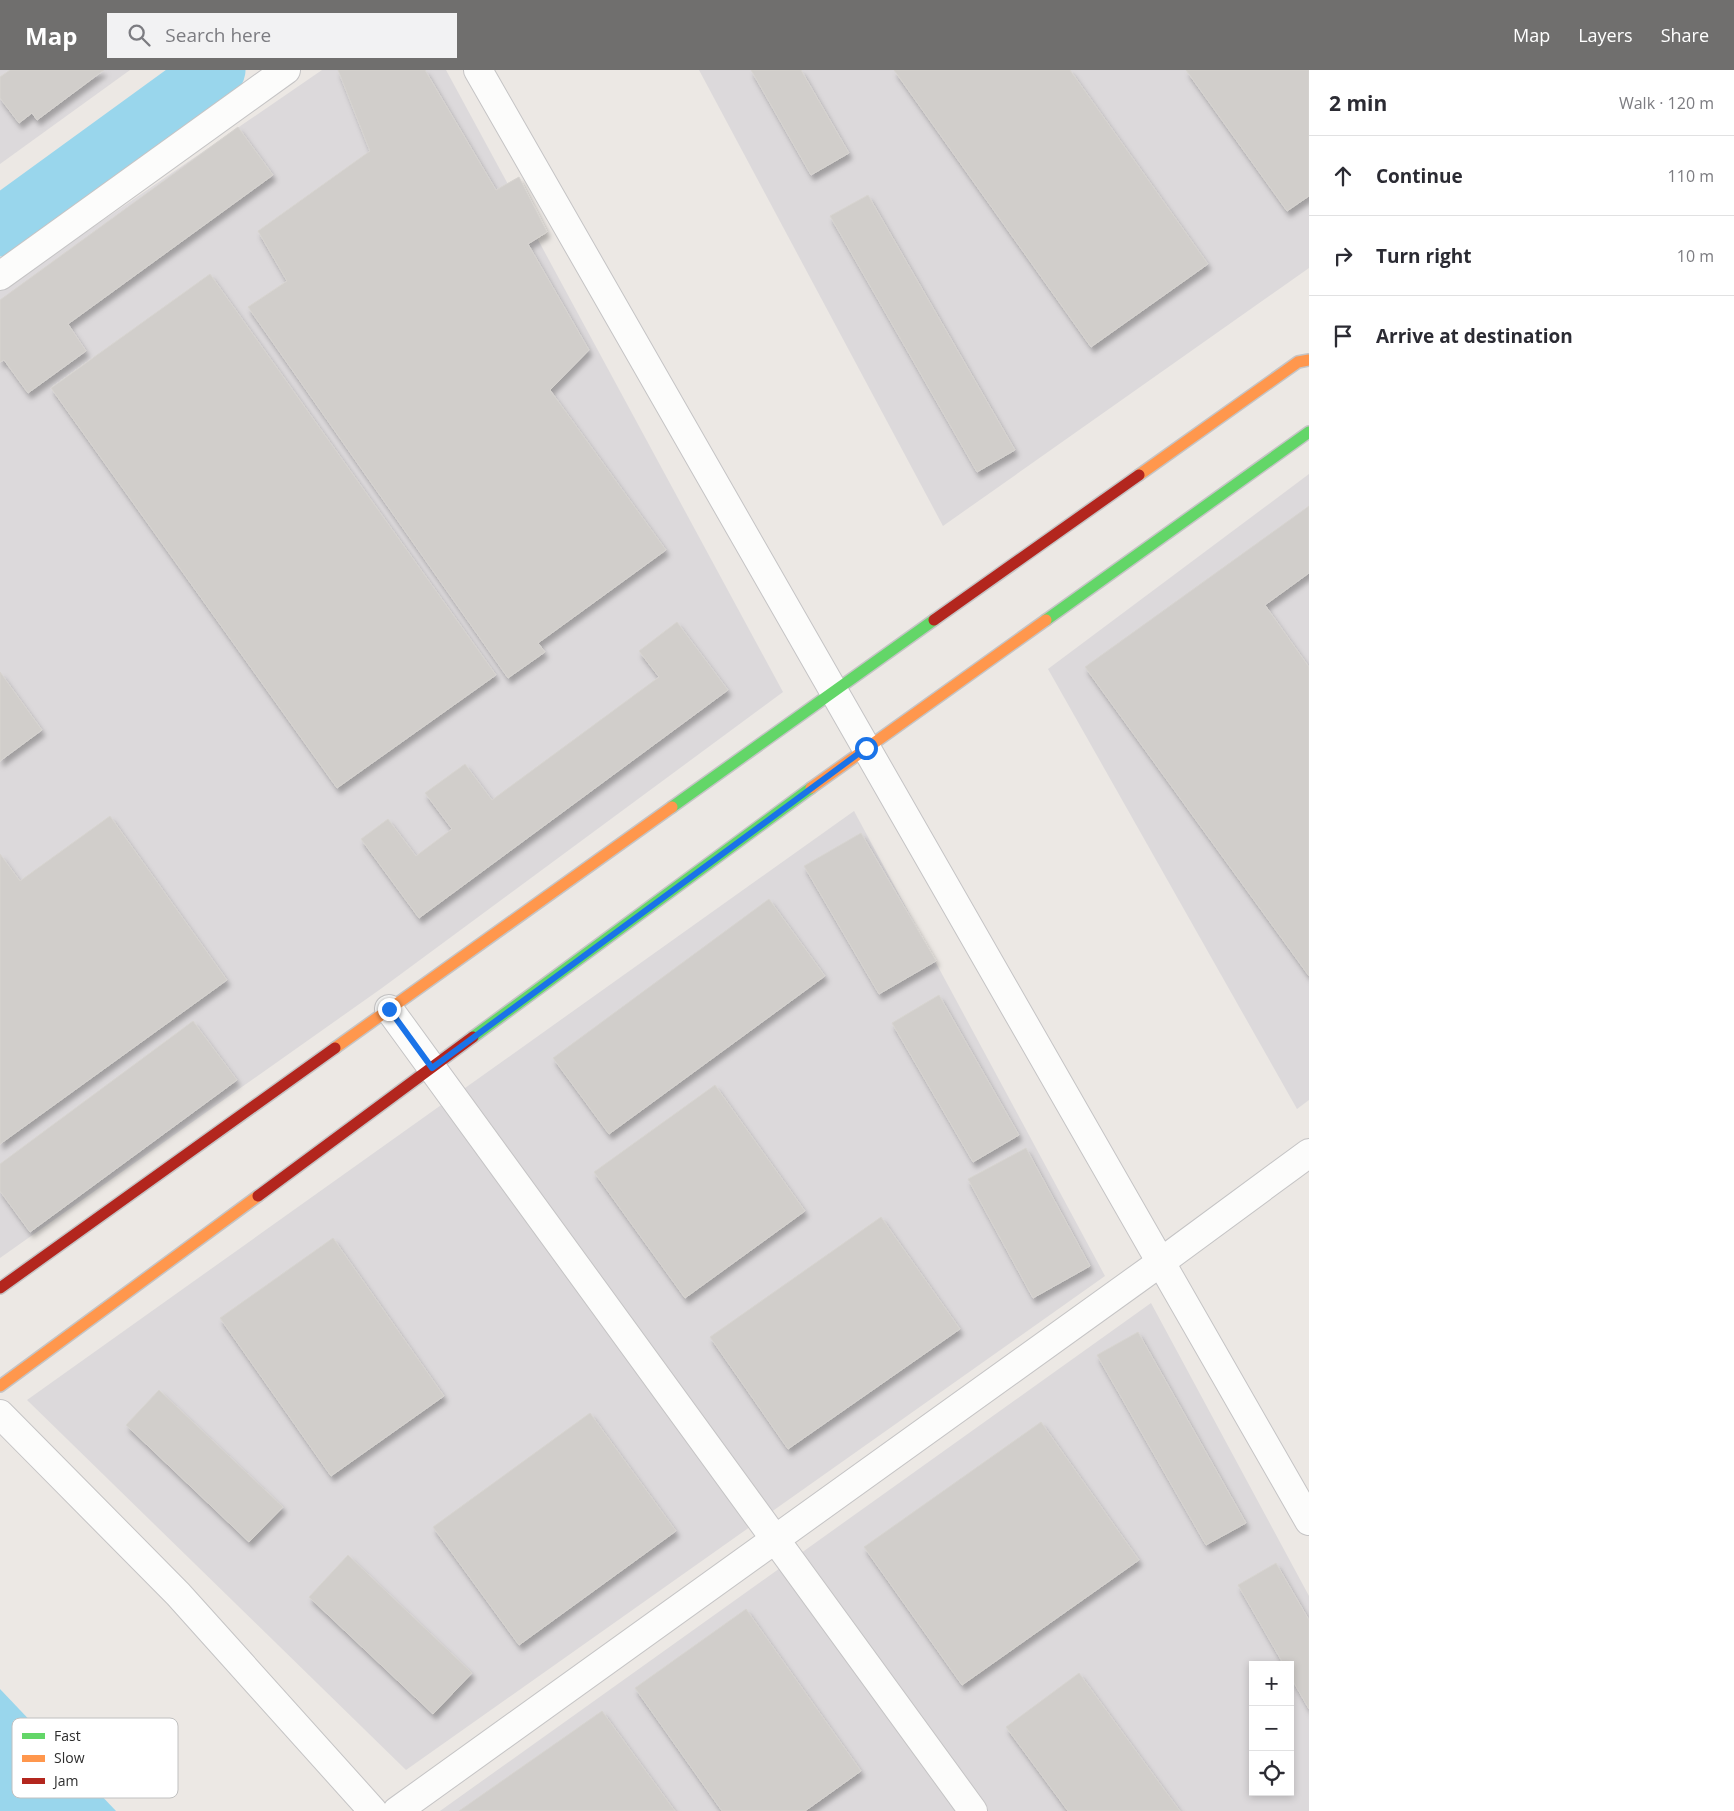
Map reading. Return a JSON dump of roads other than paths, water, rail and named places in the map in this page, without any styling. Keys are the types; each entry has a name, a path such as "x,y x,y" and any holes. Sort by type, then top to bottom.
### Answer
{"street":[{"path":"0,276 286,70"},
{"path":"478,70 1309,1521"},
{"path":"0,1288 833,691 1298,362 1309,360"},
{"path":"0,1386 866,748 1309,432"},
{"path":"389,1009 973,1811"},
{"path":"397,1811 1309,1153"},
{"path":"0,1414 178,1594 373,1811"}],"water":[{"path":"0,1689 28,1718 12,1718 12,1798 104,1798 116,1811 0,1811"}],"waterway":[{"path":"0,227 216,70"}]}
